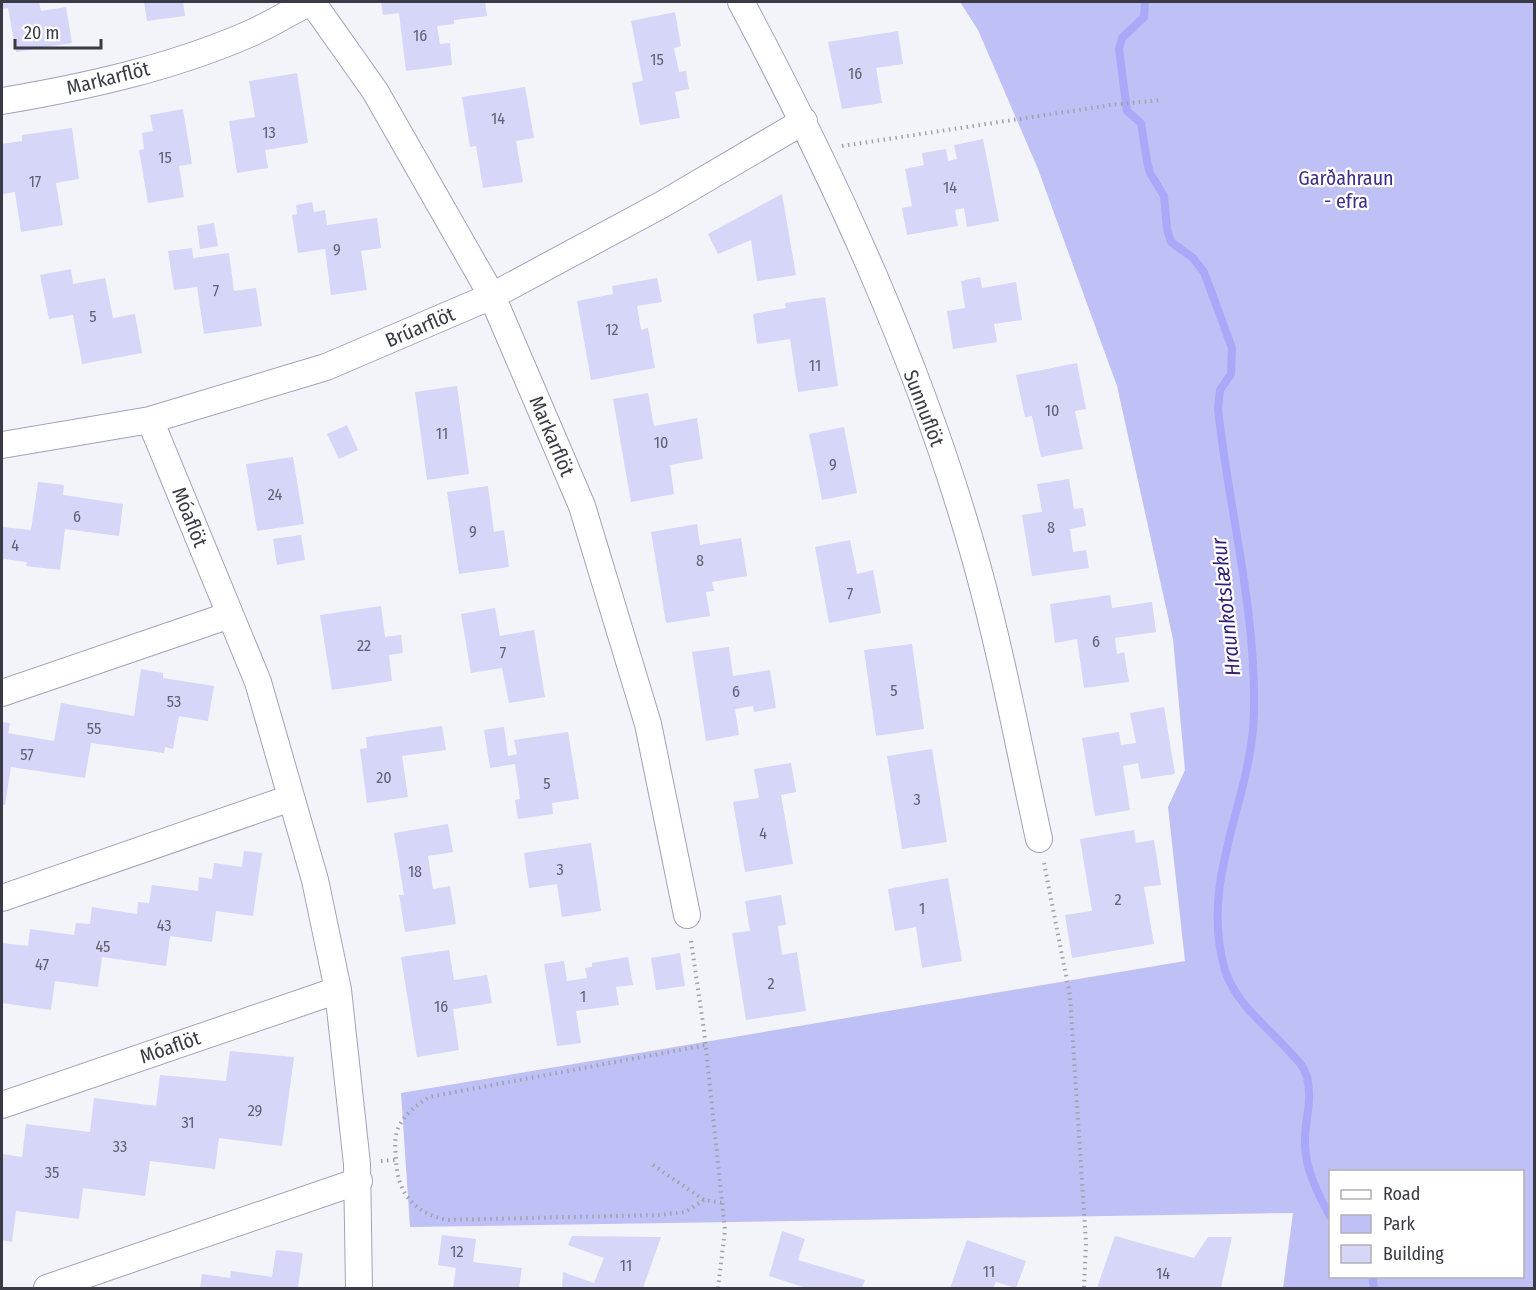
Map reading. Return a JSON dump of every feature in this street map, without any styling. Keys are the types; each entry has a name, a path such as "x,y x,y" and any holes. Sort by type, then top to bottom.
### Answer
{"street":[{"name":"Markarflöt","path":"2,101 109,79 174,60 250,34 311,2 375,92 492,296 582,506 648,724 687,915"},
{"name":"Sunnuflöt","path":"741,2 804,121 879,287 944,458 977,566 1039,839"},
{"name":"Brúarflöt","path":"2,445 150,420 326,367 492,296 663,204 804,121"},
{"name":"Móaflöt","path":"150,420 258,682 315,880 338,990 359,1181 359,1288"},
{"path":"2,693 230,615"},
{"path":"2,898 291,798"},
{"name":"Móaflöt","path":"2,1105 338,990"},
{"path":"47,1288 359,1181"}],"path":[{"path":"819,154 844,145 1111,105 1161,100"},
{"path":"1039,839 1070,996 1086,1243 1084,1288"},
{"path":"687,915 706,1045 723,1203 725,1230 717,1288"},
{"path":"704,1200 685,1212 659,1215 447,1220 432,1217 412,1205 401,1189 396,1171 395,1140 398,1128 411,1110 429,1097 706,1045"},
{"path":"653,1165 704,1200 723,1203"}],"green space":[{"name":"Garðahraun - efra","path":"960,2 1534,2 1534,1288 1283,1288 1293,1213 410,1227 401,1093 1185,961 1168,807 1185,770 1173,639 1117,386 1038,169 978,30"}],"building":[{"path":"2,2 39,2 41,11 66,7 72,43 16,52 8,8 2,9"},
{"path":"144,2 183,2 185,16 147,21"},
{"path":"381,2 485,2 487,16 454,20 454,24 437,26 440,44 450,43 452,65 406,71 399,13 383,15"},
{"path":"675,12 681,46 674,48 679,72 686,71 689,89 675,92 680,118 640,125 632,83 643,81 631,21"},
{"path":"898,31 903,64 876,68 882,103 842,109 828,42"},
{"path":"297,73 308,143 265,150 268,168 237,173 229,121 255,117 249,81"},
{"path":"525,87 534,138 516,141 523,182 483,188 476,146 470,147 462,97"},
{"path":"183,109 192,164 179,166 184,197 148,203 139,150 144,149 142,133 153,131 150,115"},
{"path":"72,128 79,179 56,183 63,225 21,232 15,192 3,194 2,144 22,141 22,135"},
{"path":"983,139 999,221 967,227 964,208 955,210 958,226 907,235 902,208 912,206 905,169 924,165 922,153 946,149 948,161 957,159 954,145"},
{"path":"782,194 796,275 757,281 751,240 718,254 708,234"},
{"path":"312,202 314,212 325,210 327,225 377,218 381,248 361,251 367,290 331,295 325,249 298,253 292,215 297,214 296,205"},
{"path":"214,223 218,246 200,249 197,226"},
{"path":"192,248 193,258 229,253 234,291 256,288 262,326 204,334 197,287 174,290 168,251"},
{"path":"71,269 73,284 105,278 113,318 135,314 142,353 82,364 73,315 49,319 40,275"},
{"path":"980,277 982,288 1016,282 1022,320 994,324 997,342 953,349 947,311 965,308 961,281"},
{"path":"657,278 662,302 637,306 641,330 648,328 655,368 591,380 577,301 613,294 612,286"},
{"path":"825,297 838,386 798,392 790,339 757,344 753,314 786,308 785,303"},
{"path":"1077,363 1086,409 1075,411 1083,449 1041,457 1032,416 1025,417 1016,375"},
{"path":"457,386 469,474 427,480 415,392"},
{"path":"648,393 654,426 697,418 703,459 670,465 674,494 631,502 613,399"},
{"path":"347,425 358,450 339,459 327,434"},
{"path":"844,427 857,493 822,500 809,434"},
{"path":"293,457 304,524 257,531 246,464"},
{"path":"1069,479 1074,509 1083,508 1086,526 1070,529 1073,552 1086,550 1089,568 1032,576 1022,515 1042,512 1037,484"},
{"path":"38,482 64,485 63,495 123,504 119,536 65,529 60,570 26,566 27,562 4,559 2,561 2,527 31,530"},
{"path":"488,486 494,532 504,530 509,567 459,574 447,492"},
{"path":"697,524 700,545 741,538 747,576 712,582 714,591 706,592 710,616 666,623 651,532"},
{"path":"301,535 305,560 277,565 273,539"},
{"path":"850,540 857,574 873,570 881,613 829,623 815,547"},
{"path":"1110,595 1112,608 1152,602 1156,632 1115,638 1117,654 1124,652 1129,682 1084,688 1077,639 1055,643 1050,604"},
{"path":"381,606 385,637 401,635 403,653 389,655 392,681 332,690 320,615"},
{"path":"495,608 500,636 534,630 545,697 509,703 502,668 471,673 461,614"},
{"path":"912,644 924,729 876,736 864,650"},
{"path":"729,647 733,676 770,670 776,708 754,712 753,706 735,709 739,735 706,741 692,652"},
{"path":"141,669 163,673 163,678 214,686 208,721 179,716 173,749 165,747 164,753 91,743 85,778 11,767 5,805 2,805 2,722 10,723 8,733 54,741 61,703 134,716"},
{"path":"1164,707 1175,774 1141,779 1138,763 1123,766 1130,810 1095,816 1082,738 1119,732 1121,745 1136,743 1130,713"},
{"path":"442,726 446,750 402,756 408,797 367,803 360,749 367,748 366,737"},
{"path":"504,727 508,756 517,754 514,740 568,732 579,799 552,803 553,814 518,819 515,800 520,799 515,764 490,768 484,730"},
{"path":"932,749 947,842 902,849 887,756"},
{"path":"791,763 796,792 781,795 793,864 745,872 733,802 759,798 754,769"},
{"path":"448,824 453,852 428,856 433,889 450,886 456,924 405,932 399,895 404,895 394,833"},
{"path":"1134,830 1136,843 1154,840 1161,885 1144,887 1154,944 1072,958 1065,915 1092,911 1080,839"},
{"path":"591,843 601,911 562,917 557,884 529,888 524,853"},
{"path":"244,851 262,853 253,916 216,911 212,942 170,936 166,966 102,957 98,987 55,981 51,1010 2,1003 2,943 28,946 30,929 74,935 76,923 90,924 92,907 137,914 138,902 149,903 152,885 198,891 199,877 212,879 214,863 242,867"},
{"path":"948,878 962,961 922,968 916,927 895,931 888,889"},
{"path":"781,895 786,925 778,926 782,955 797,952 806,1011 746,1020 732,933 750,931 745,901"},
{"path":"449,950 454,980 487,975 492,1003 453,1009 459,1050 417,1057 401,957"},
{"path":"680,953 685,986 656,990 651,958"},
{"path":"628,957 633,985 616,987 619,1005 576,1011 581,1043 557,1046 544,964 564,961 567,981 587,978 585,968 592,967 592,963"},
{"path":"230,1051 294,1057 282,1146 219,1138 215,1169 150,1161 145,1196 83,1188 79,1219 16,1211 12,1242 2,1240 2,1154 22,1157 26,1124 90,1132 94,1098 156,1106 160,1075 226,1081"},
{"path":"782,1231 805,1239 798,1260 865,1280 862,1288 806,1288 769,1276"},
{"path":"442,1235 476,1239 473,1262 522,1268 519,1288 453,1288 456,1268 438,1265"},
{"path":"572,1236 661,1237 643,1288 562,1288 563,1272 594,1283 604,1258 568,1245"},
{"path":"1115,1236 1194,1258 1208,1237 1232,1237 1221,1288 1097,1288"},
{"path":"967,1240 1026,1261 1016,1288 996,1282 993,1288 950,1288"},
{"path":"276,1250 303,1253 298,1288 200,1288 202,1274 230,1278 231,1271 272,1277"}],"waterway":[{"name":"Hraunkotslækur","path":"1145,2 1144,17 1122,38 1119,49 1127,111 1141,123 1150,173 1164,196 1167,229 1171,242 1193,258 1204,272 1232,348 1231,374 1220,390 1218,409 1251,635 1254,711 1245,776 1222,871 1218,903 1218,936 1225,970 1236,992 1306,1073 1309,1087 1305,1135 1307,1163 1313,1182 1329,1214"},
{"name":"Hraunkotslækur","path":"1372,1278 1374,1288"}]}
